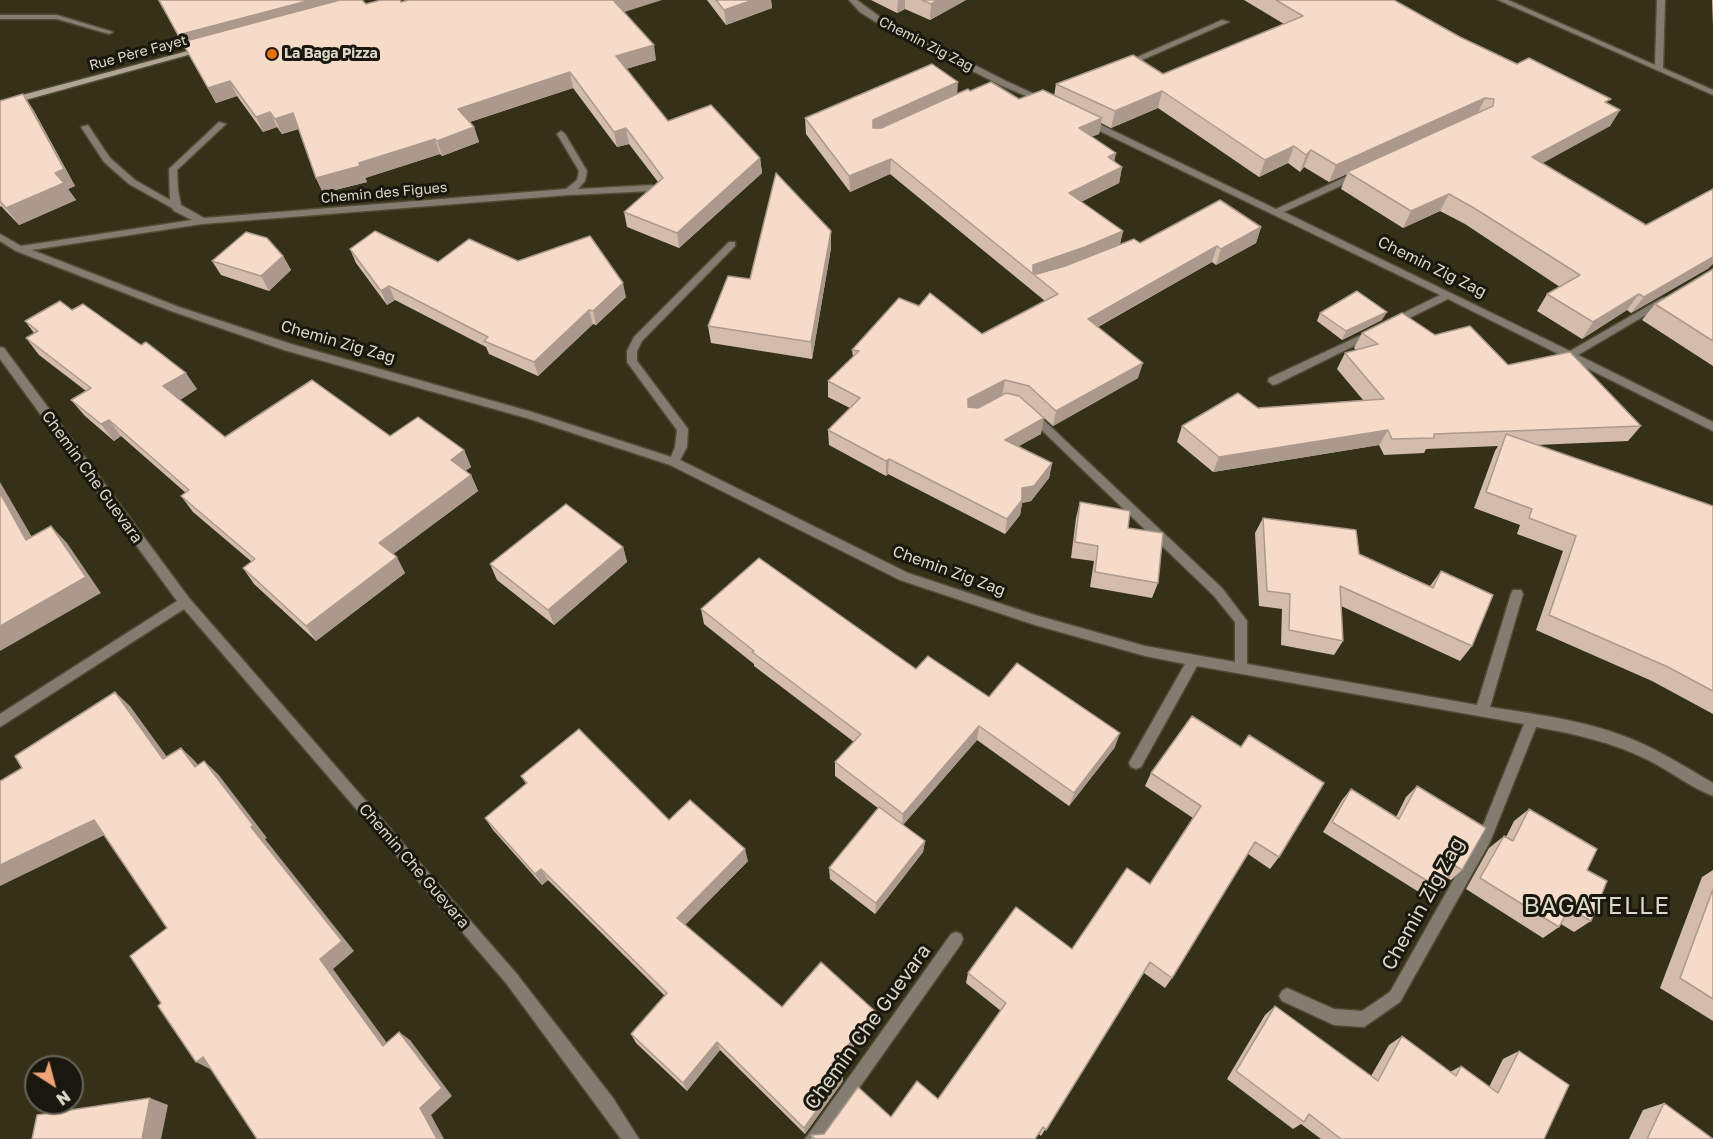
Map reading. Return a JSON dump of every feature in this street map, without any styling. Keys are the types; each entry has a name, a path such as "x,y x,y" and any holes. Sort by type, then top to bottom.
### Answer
{"main road":[{"name":"Rue Père Fayet","path":"0,104 216,46"}],"street":[{"name":"Chemin Zig Zag","path":"853,0 877,19 1003,82 1041,99 1051,99"},
{"path":"1502,0 1713,93"},
{"path":"1659,69 1661,0"},
{"path":"0,17 57,17 109,32"},
{"path":"1117,68 1225,22"},
{"path":"992,87 1003,82"},
{"name":"Chemin Zig Zag","path":"1072,114 1448,295 1713,426"},
{"path":"177,209 173,190 173,169 222,124"},
{"path":"85,127 107,160 132,182 202,221"},
{"path":"561,134 583,171 580,181 569,192"},
{"path":"1277,212 1363,173"},
{"name":"Chemin des Figues","path":"19,249 202,221 569,192 652,188"},
{"path":"1227,198 1237,193"},
{"name":"Chemin Zig Zag","path":"0,237 19,249 175,309 288,347 532,416 674,462 904,577 1046,623 1145,651 1532,720 1616,739 1654,756 1713,790"},
{"path":"674,462 681,447 683,429 632,362 632,351 638,339 732,244"},
{"path":"1273,381 1448,295"},
{"path":"1571,355 1672,296"},
{"name":"Chemin Che Guevara","path":"0,351 185,602 511,978 608,1104 631,1139"},
{"path":"1021,406 1218,592 1241,621 1241,668"},
{"path":"1482,711 1517,594"},
{"path":"0,722 185,602"},
{"path":"1136,763 1194,660"},
{"name":"Chemin Zig Zag","path":"1287,996 1334,1017 1364,1019 1395,997 1485,837 1532,720"},
{"name":"Chemin Che Guevara","path":"813,1139 956,939"}],"building":[{"path":"159,0 311,0 178,35"},
{"path":"340,0 362,0 366,4 381,0 400,0 401,2 409,0 613,0 654,45 616,56 668,121 711,105 760,158 677,233 624,212 663,178 626,128 614,132 570,72 458,109 474,127 437,141 435,139 359,163 360,166 316,178 293,113 275,119 270,112 256,117 230,81 208,88 182,42"},
{"path":"716,0 753,0 724,10"},
{"path":"922,0 938,0 931,4"},
{"path":"1276,0 1394,0 1460,37 1517,64 1529,58 1611,99 1605,102 1620,110 1532,157 1646,225 1713,189 1713,257 1644,297 1639,294 1593,322 1547,294 1580,275 1474,208 1449,194 1411,211 1347,172 1493,106 1494,99 1485,98 1336,165 1311,150 1306,155 1294,146 1265,160 1162,91 1115,111 1056,84 1133,55 1163,74 1303,16"},
{"path":"932,64 958,82 873,120 873,128 881,128 968,89 970,91 991,82 1019,99 1043,90 1102,118 1079,128 1116,153 1108,157 1122,167 1069,193 1123,231 1033,265 1033,273 1037,274 1065,266 1134,239 1140,243 1220,200 1261,227 1221,249 1217,246 1088,319 1143,363 1056,411 1029,386 1005,380 968,399 968,407 978,408 1006,393 1019,396 1044,418 1005,440 1052,463 1034,486 1022,488 1022,500 1007,519 889,459 886,461 828,430 860,398 828,381 859,351 852,350 899,298 919,306 930,293 982,334 1058,294 891,159 849,176 805,118"},
{"path":"23,94 64,169 55,173 64,183 6,208 0,201 0,101"},
{"path":"776,173 831,231 811,342 708,326 728,276 750,279"},
{"path":"375,231 438,262 469,239 518,261 590,236 623,283 593,311 589,310 534,362 484,341 488,337 389,286 381,291 350,249"},
{"path":"246,232 267,238 283,256 261,276 212,261"},
{"path":"1713,269 1713,341 1655,304"},
{"path":"1357,291 1387,312 1346,331 1320,313"},
{"path":"60,301 72,310 83,304 141,345 146,342 186,373 163,386 225,437 312,380 390,436 418,417 464,450 451,460 471,475 379,543 397,557 306,626 243,568 255,559 181,496 189,490 109,420 101,424 71,400 91,388 26,338 38,331 25,321"},
{"path":"1402,313 1435,335 1470,326 1508,365 1570,352 1641,426 1434,434 1434,438 1392,439 1388,430 1219,457 1182,426 1238,393 1258,408 1384,399 1345,353 1378,344 1362,333"},
{"path":"1506,434 1713,506 1713,691 1668,667 1549,615 1576,536 1529,518 1532,509 1486,492"},
{"path":"0,493 26,540 51,526 86,577 0,626"},
{"path":"1080,502 1130,511 1128,528 1163,533 1158,583 1095,572 1098,546 1075,542"},
{"path":"566,504 623,547 548,610 490,564"},
{"path":"1263,518 1356,530 1359,554 1433,588 1441,571 1493,595 1472,646 1340,586 1343,641 1289,630 1290,594 1267,591"},
{"path":"759,558 916,669 928,656 989,697 1017,663 1120,733 1074,793 979,726 903,814 835,762 861,734 752,652 754,651 701,609"},
{"path":"115,692 163,759 181,748 195,767 204,761 253,825 251,827 342,941 320,959 383,1046 399,1032 442,1088 420,1108 437,1139 257,1139 203,1057 196,1062 158,1006 161,1003 130,956 167,928 94,820 0,865 0,781 22,768 15,756"},
{"path":"1192,716 1241,747 1249,735 1324,783 1279,857 1255,842 1172,978 1150,962 1046,1130 1043,1127 1035,1139 815,1139 811,1135 824,1134 858,1087 891,1117 917,1081 938,1099 1006,1003 968,973 1016,907 1072,949 1127,868 1150,884 1201,806 1151,773"},
{"path":"579,729 669,820 690,800 745,849 677,918 782,1007 821,962 876,1012 832,1064 843,1074 804,1128 717,1042 683,1083 631,1034 667,993 541,869 535,874 485,818 527,783 521,776"},
{"path":"1417,786 1486,828 1462,870 1454,865 1442,890 1332,822 1351,789 1399,819"},
{"path":"879,807 925,841 876,903 829,868"},
{"path":"1529,809 1597,849 1587,870 1607,881 1591,921 1569,908 1559,927 1480,878 1504,836 1513,841"},
{"path":"1713,889 1713,999 1680,978"},
{"path":"1275,1006 1378,1081 1402,1036 1456,1076 1461,1066 1498,1093 1519,1051 1569,1085 1544,1139 1341,1139 1309,1114 1304,1122 1236,1071"},
{"path":"150,1098 142,1139 32,1139 37,1115 84,1115 84,1108"},
{"path":"1664,1103 1713,1139 1647,1139"}],"place":[{"name":"La Baga Pizza","path":"272,54"}],"district":[{"name":"BAGATELLE","path":"1597,906"}]}
